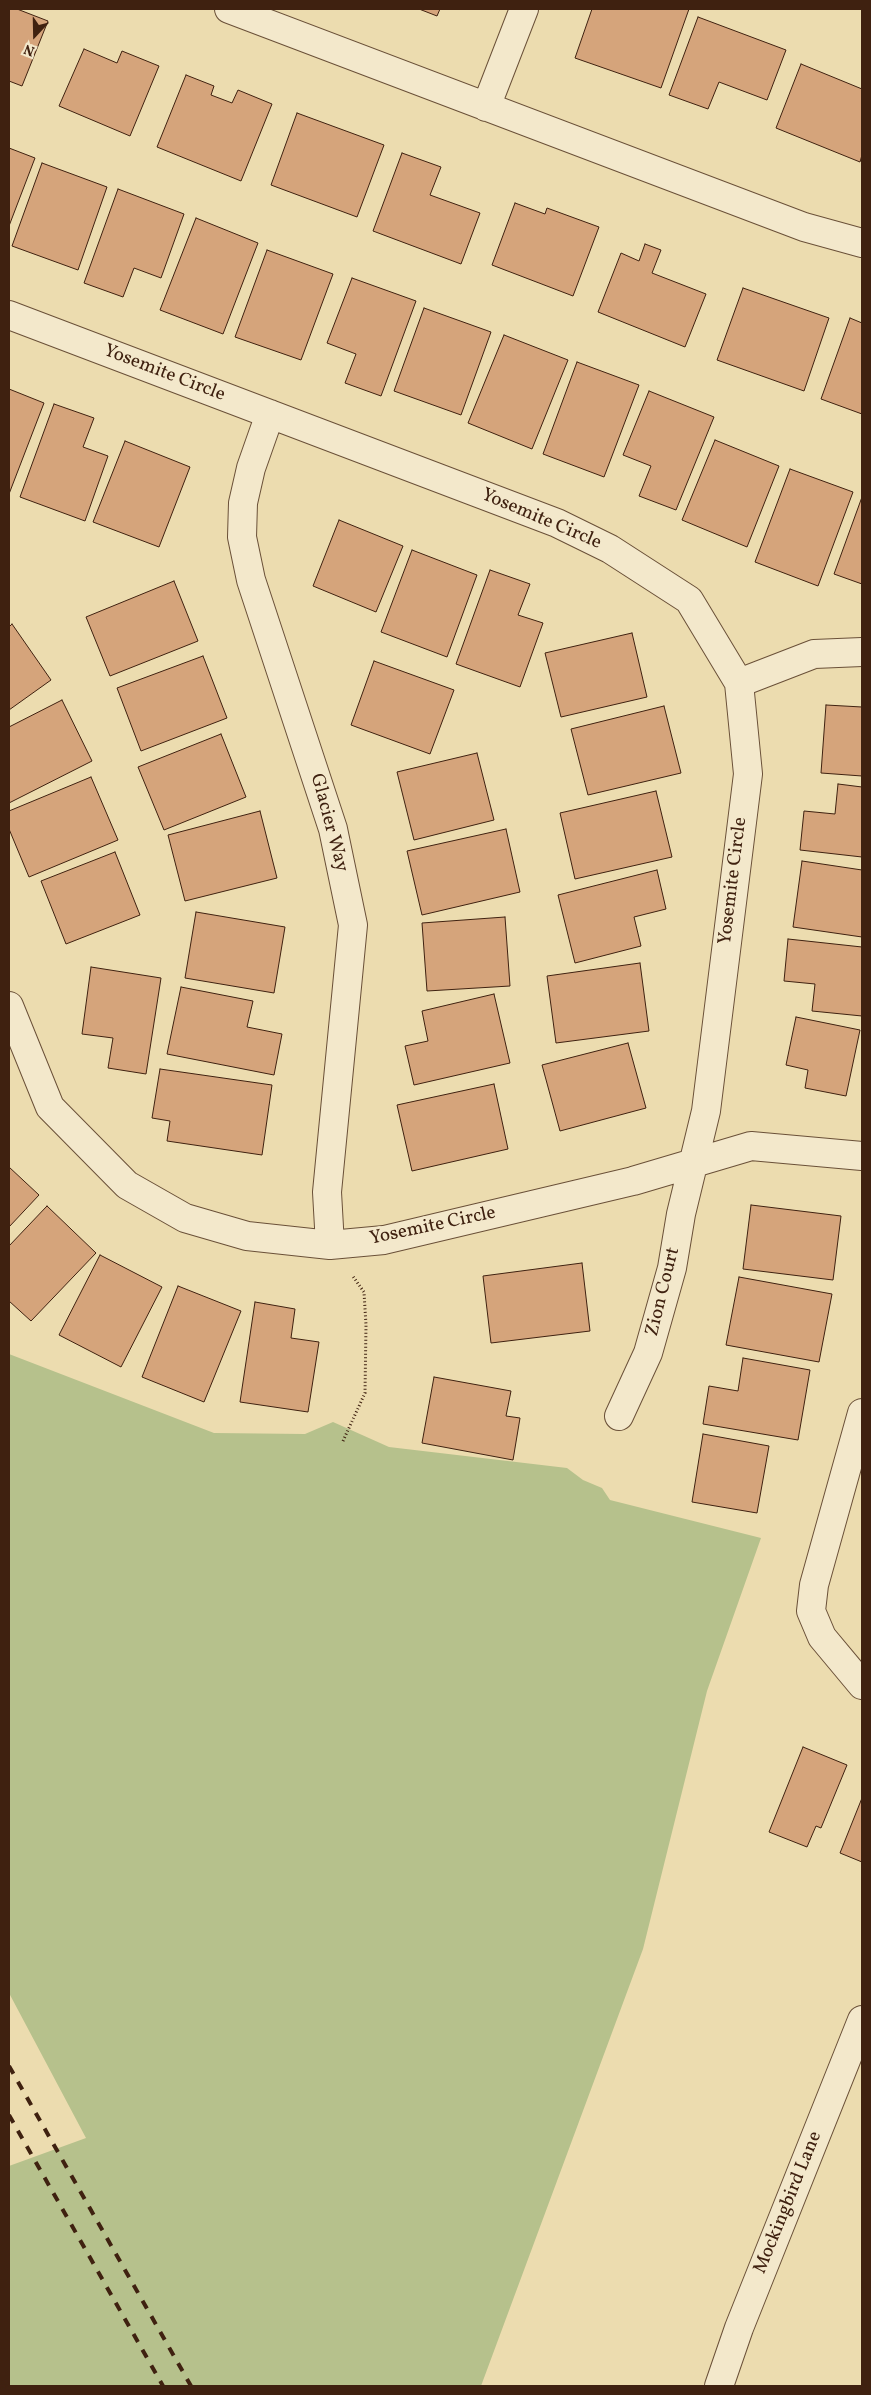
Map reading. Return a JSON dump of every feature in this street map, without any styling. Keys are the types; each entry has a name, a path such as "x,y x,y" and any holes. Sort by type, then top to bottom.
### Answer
{"street":[{"path":"229,9 804,228 862,243"},
{"path":"486,107 524,9"},
{"name":"Yosemite Circle","path":"9,315 557,523 610,549 689,600 739,682 748,774 706,1111 693,1163"},
{"name":"Glacier Way","path":"270,414 250,468 243,503 242,537 251,580 333,829 353,925 327,1192 330,1245"},
{"path":"739,682 814,654 862,652"},
{"name":"Yosemite Circle","path":"9,1006 50,1107 128,1186 185,1218 247,1236 330,1245 384,1240 634,1181 751,1146 862,1156"},
{"name":"Zion Court","path":"619,1416 648,1353 672,1268 681,1214 693,1163"},
{"path":"862,1413 814,1585 812,1611 822,1638 862,1685"},
{"name":"Mockingbird Lane","path":"719,2386 739,2328 862,2020"}],"path":[{"path":"330,1245 364,1292 365,1393 342,1441"}],"green space":[{"path":"9,1354 214,1433 305,1434 333,1422 389,1447 567,1468 583,1480 602,1488 610,1500 761,1538 707,1691 643,1949 481,2386 9,2386 9,2166 86,2138 9,1993"}],"building":[{"path":"9,9 17,9 48,21 22,86 9,81"},
{"path":"419,9 440,9 437,16"},
{"path":"592,9 689,9 661,88 575,58"},
{"path":"698,17 786,50 767,100 719,82 708,109 669,95"},
{"path":"84,49 117,63 122,51 159,66 130,136 59,106"},
{"path":"801,64 862,89 862,155 860,162 776,128"},
{"path":"186,75 214,86 211,95 232,103 238,90 272,104 241,181 157,147"},
{"path":"297,113 384,145 357,217 271,185"},
{"path":"9,148 35,158 9,226"},
{"path":"402,153 441,167 430,195 480,213 461,264 373,231"},
{"path":"42,163 107,187 78,270 12,246"},
{"path":"118,189 184,214 161,278 134,268 123,297 84,283"},
{"path":"515,203 545,214 547,208 599,227 573,296 492,265"},
{"path":"196,218 258,243 223,334 160,310"},
{"path":"645,244 661,250 652,273 706,294 685,347 598,312 621,253 639,261"},
{"path":"267,250 333,274 301,360 235,337"},
{"path":"352,278 416,301 381,396 345,383 356,354 327,343"},
{"path":"743,288 829,318 804,391 717,360"},
{"path":"424,308 491,332 461,415 394,391"},
{"path":"850,318 862,323 862,414 821,399"},
{"path":"504,335 568,360 532,449 468,423"},
{"path":"577,362 639,385 604,477 543,454"},
{"path":"9,389 44,403 9,494"},
{"path":"649,391 714,417 676,510 639,496 651,466 623,455"},
{"path":"54,404 94,418 83,447 108,456 85,521 20,497"},
{"path":"715,440 779,466 747,547 682,520"},
{"path":"125,441 190,467 159,547 93,522"},
{"path":"790,469 853,492 818,586 755,562"},
{"path":"862,497 862,584 834,574"},
{"path":"339,520 403,546 376,612 313,586"},
{"path":"412,550 477,575 447,657 381,632"},
{"path":"490,570 530,584 518,615 543,623 520,687 456,664"},
{"path":"174,581 198,641 110,676 86,617"},
{"path":"12,624 51,680 9,710 9,627"},
{"path":"632,633 647,697 561,717 545,653"},
{"path":"203,656 227,718 141,751 117,688"},
{"path":"374,661 454,690 430,754 351,725"},
{"path":"62,700 92,761 9,803 9,727"},
{"path":"826,705 862,707 862,776 821,773"},
{"path":"664,706 681,773 588,795 571,729"},
{"path":"221,734 246,797 164,830 138,767"},
{"path":"477,753 494,820 414,840 397,772"},
{"path":"91,777 118,840 29,877 9,829 9,811"},
{"path":"838,784 862,787 862,857 800,850 804,811 835,814"},
{"path":"656,791 672,857 575,879 560,813"},
{"path":"260,811 277,878 185,901 168,835"},
{"path":"506,829 520,892 422,915 407,851"},
{"path":"115,852 140,915 66,944 41,881"},
{"path":"802,861 862,870 862,937 793,927"},
{"path":"657,870 666,909 634,917 641,946 575,963 558,895"},
{"path":"196,912 285,927 274,993 185,978"},
{"path":"505,917 510,986 427,991 422,923"},
{"path":"788,939 862,947 862,1016 812,1011 815,984 784,981"},
{"path":"640,963 649,1031 556,1043 547,976"},
{"path":"91,967 161,978 146,1074 108,1068 113,1038 82,1034"},
{"path":"181,987 253,1001 247,1027 282,1034 274,1075 167,1054"},
{"path":"494,994 510,1063 414,1085 405,1046 428,1041 422,1011"},
{"path":"796,1017 860,1030 846,1096 805,1088 808,1070 786,1065"},
{"path":"628,1043 646,1108 560,1131 542,1065"},
{"path":"160,1069 272,1085 262,1155 167,1141 170,1121 152,1118"},
{"path":"494,1084 508,1149 412,1171 397,1105"},
{"path":"9,1167 39,1195 9,1227"},
{"path":"751,1205 841,1216 833,1280 743,1269"},
{"path":"47,1206 96,1253 31,1321 9,1301 9,1246"},
{"path":"100,1255 162,1287 121,1367 59,1335"},
{"path":"582,1263 590,1331 491,1343 483,1276"},
{"path":"739,1277 832,1294 819,1362 726,1345"},
{"path":"178,1286 241,1311 204,1402 142,1377"},
{"path":"255,1302 295,1309 291,1338 319,1342 308,1412 240,1402"},
{"path":"743,1358 810,1370 798,1440 703,1424 709,1386 738,1391"},
{"path":"434,1377 511,1391 506,1416 520,1418 513,1460 422,1443"},
{"path":"703,1434 769,1446 757,1513 692,1502"},
{"path":"803,1747 847,1765 821,1828 816,1826 807,1847 769,1832"},
{"path":"862,1798 862,1862 840,1853"}],"railway":[{"path":"9,2066 191,2386"},
{"path":"9,2115 163,2386"}]}
